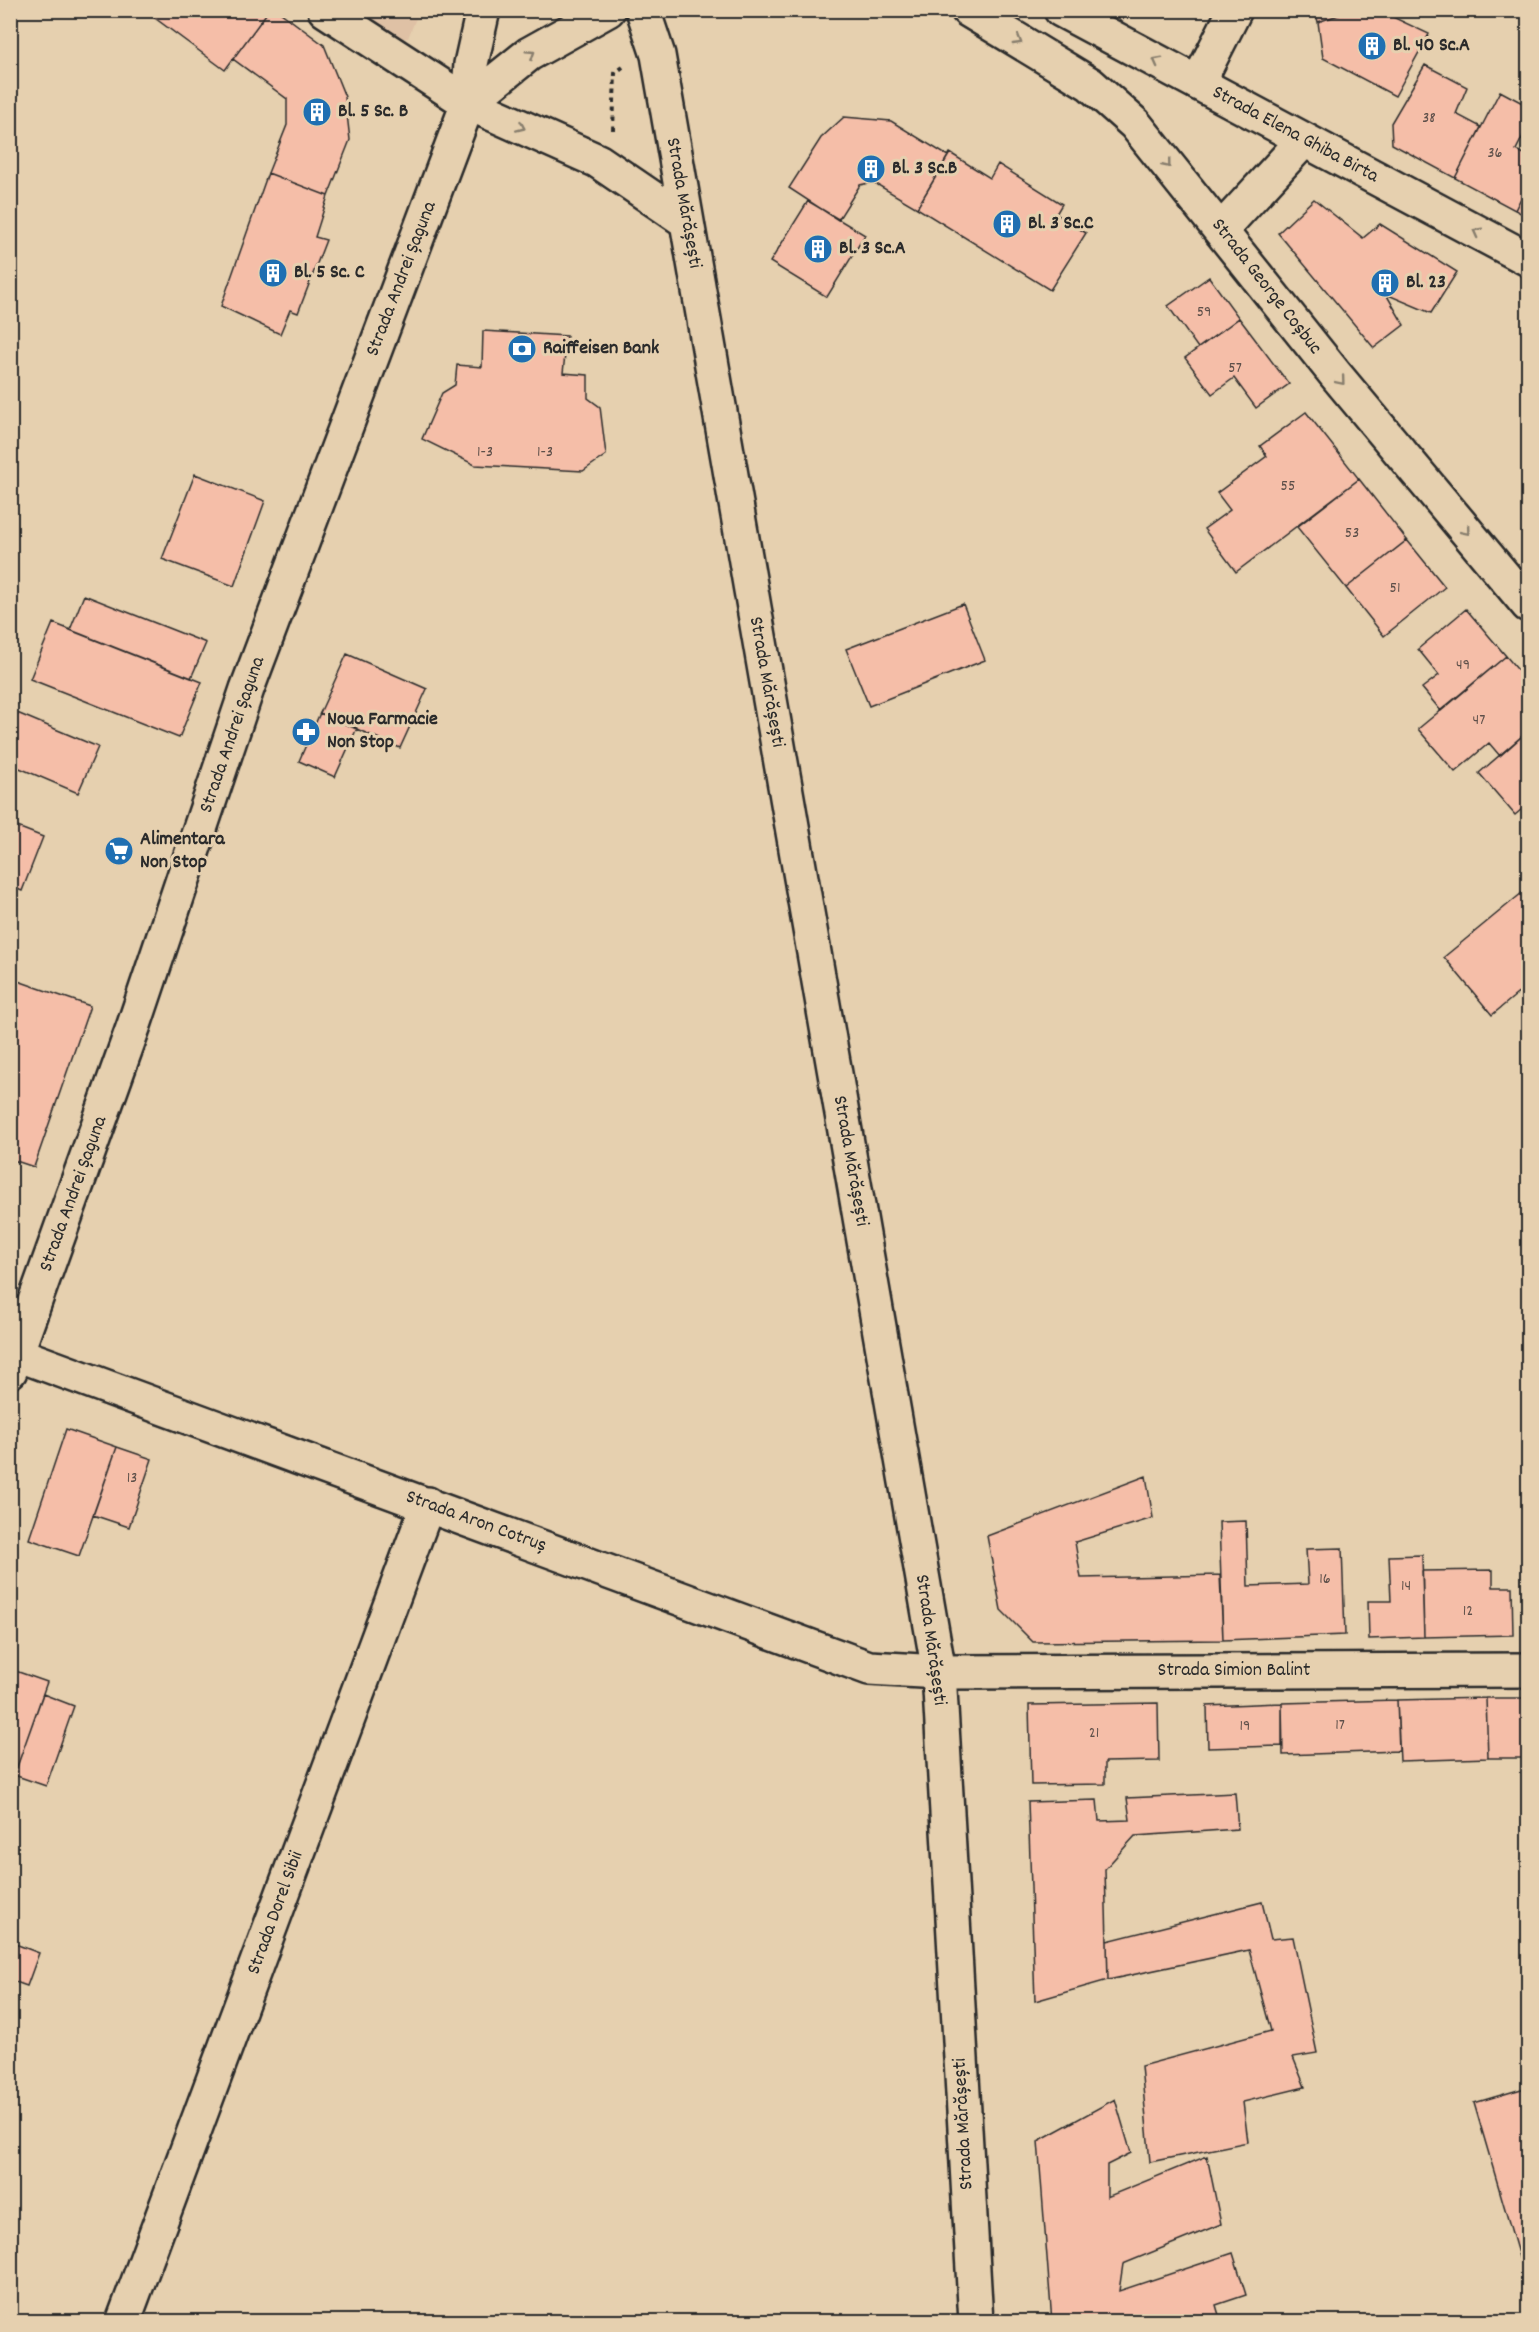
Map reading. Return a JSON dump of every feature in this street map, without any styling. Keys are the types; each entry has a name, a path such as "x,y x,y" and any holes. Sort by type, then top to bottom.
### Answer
{"street":[{"path":"326,10 468,103 598,161 686,221"},
{"name":"Strada Andrei Șaguna","path":"13,1359 134,1025 247,688 468,103 471,64 483,10"},
{"path":"468,103 529,54 608,10"},
{"name":"Strada Mărășești","path":"643,10 658,55 939,1672 976,2322"},
{"name":"Strada George Coșbuc","path":"968,10 1090,84 1113,102 1135,124 1335,374 1528,605"},
{"name":"Strada Elena Ghiba Birta","path":"1061,10 1528,259"},
{"path":"1198,83 1235,10"},
{"path":"1221,230 1303,141"},
{"name":"Strada Aron Cotruș","path":"13,1359 428,1504 848,1661 870,1668 939,1672"},
{"name":"Strada Dorel Sibii","path":"123,2322 428,1504"},
{"name":"Strada Simion Balint","path":"939,1672 1528,1670"}],"path":[{"path":"598,161 609,144 613,131 614,81 615,73 620,69"}],"shaded area":[{"path":"352,11 419,11 408,38 393,39"}],"building":[{"path":"144,10 261,10 266,14 225,70"},
{"name":"Bl. 5 Sc. B","path":"269,10 277,10 324,45 345,97 350,140 328,196 268,173 287,125 287,99 233,59"},
{"path":"1315,10 1353,10 1318,22"},
{"name":"Bl. 40 Sc.A","path":"1353,10 1378,10 1429,34 1395,96 1323,58 1318,22"},
{"path":"1425,65 1467,87 1456,114 1481,127 1455,178 1392,144 1391,123"},
{"path":"1500,91 1528,106 1528,126 1516,150 1528,156 1528,184 1515,210 1455,178"},
{"name":"Bl. 3 Sc.B","path":"844,117 891,121 948,156 917,208 873,182 860,185 838,220 789,188 821,138"},
{"name":"Bl. 3 Sc.C","path":"950,153 990,178 998,164 1062,204 1056,214 1086,233 1050,290 917,208"},
{"name":"Bl. 5 Sc. C","path":"268,173 328,196 315,237 326,240 298,313 290,310 280,334 221,306"},
{"path":"1528,184 1528,217 1515,210"},
{"name":"Bl. 23","path":"1314,199 1363,238 1380,224 1457,272 1431,313 1386,294 1404,325 1374,348 1278,233"},
{"name":"Bl. 3 Sc.A","path":"808,201 865,235 827,297 770,262"},
{"path":"1209,277 1239,318 1198,348 1168,306"},
{"path":"1239,318 1289,384 1256,408 1234,378 1212,394 1185,358"},
{"path":"483,331 567,336 563,373 588,375 588,398 600,407 606,455 583,471 475,465 422,439 442,393 455,385 457,365 482,367"},
{"path":"1306,412 1359,479 1236,572 1204,529 1230,510 1217,493 1267,456 1260,446"},
{"path":"195,474 265,501 234,586 162,559"},
{"path":"1359,479 1407,540 1346,588 1297,527"},
{"path":"1407,540 1445,587 1384,636 1346,588"},
{"path":"84,595 206,643 191,678 70,630"},
{"path":"963,604 985,660 869,706 846,649"},
{"path":"1466,609 1506,656 1441,711 1422,688 1439,675 1418,649"},
{"path":"53,623 202,682 179,738 30,679"},
{"path":"347,654 427,689 400,748 320,713"},
{"path":"1506,656 1528,682 1528,731 1500,756 1489,743 1455,772 1418,729"},
{"path":"10,710 98,747 78,793 10,764"},
{"path":"320,713 357,728 335,777 299,761"},
{"path":"1528,731 1528,804 1515,815 1479,773"},
{"path":"10,824 43,837 22,891 10,886"},
{"path":"1528,888 1528,985 1492,1015 1444,957"},
{"path":"18,981 90,1006 34,1167 10,1159 10,1004"},
{"path":"66,1429 117,1447 79,1556 29,1539"},
{"path":"117,1447 152,1459 129,1527 93,1515"},
{"path":"1146,1476 1153,1518 1075,1542 1081,1578 1220,1575 1223,1640 1033,1642 1001,1610 987,1536"},
{"path":"1246,1521 1248,1586 1308,1584 1306,1549 1342,1548 1345,1635 1223,1640 1219,1522"},
{"path":"1422,1555 1424,1637 1369,1639 1368,1601 1391,1601 1389,1556"},
{"path":"1493,1570 1493,1587 1512,1587 1513,1635 1424,1637 1422,1571"},
{"path":"10,1669 47,1682 11,1784 10,1784"},
{"path":"43,1694 74,1706 46,1786 14,1775"},
{"path":"1486,1698 1488,1758 1400,1761 1397,1700"},
{"path":"1486,1698 1528,1698 1528,1758 1488,1758"},
{"path":"1397,1700 1399,1751 1283,1755 1282,1703"},
{"path":"1158,1703 1159,1761 1105,1762 1105,1784 1031,1785 1029,1705"},
{"path":"1282,1703 1282,1746 1208,1748 1207,1706"},
{"path":"1235,1793 1238,1829 1135,1836 1105,1869 1108,1980 1035,2001 1028,1802 1097,1800 1099,1821 1130,1820 1127,1798"},
{"path":"1262,1902 1271,1939 1293,1937 1317,2053 1293,2057 1305,2087 1243,2102 1248,2142 1150,2162 1141,2066 1271,2031 1249,1950 1108,1980 1107,1941"},
{"path":"10,1942 39,1953 27,1986 10,1980"},
{"path":"1525,2088 1528,2098 1528,2281 1526,2281 1474,2103"},
{"path":"1115,2099 1131,2153 1107,2165 1107,2197 1207,2156 1221,2224 1123,2264 1119,2291 1233,2253 1246,2295 1216,2305 1221,2322 1052,2322 1038,2141"}],"place":[{"name":"Bl. 40 Sc.A","path":"1372,46"},
{"name":"Bl. 5 Sc. B","path":"317,112"},
{"name":"Bl. 3 Sc.B","path":"871,169"},
{"name":"Bl. 3 Sc.C","path":"1007,224"},
{"name":"Bl. 3 Sc.A","path":"818,249"},
{"name":"Bl. 5 Sc. C","path":"273,273"},
{"name":"Bl. 23","path":"1385,283"},
{"name":"Raiffeisen Bank","path":"522,349"},
{"name":"Noua Farmacie Non Stop","path":"306,732"},
{"name":"Alimentara Non Stop","path":"119,851"}]}
